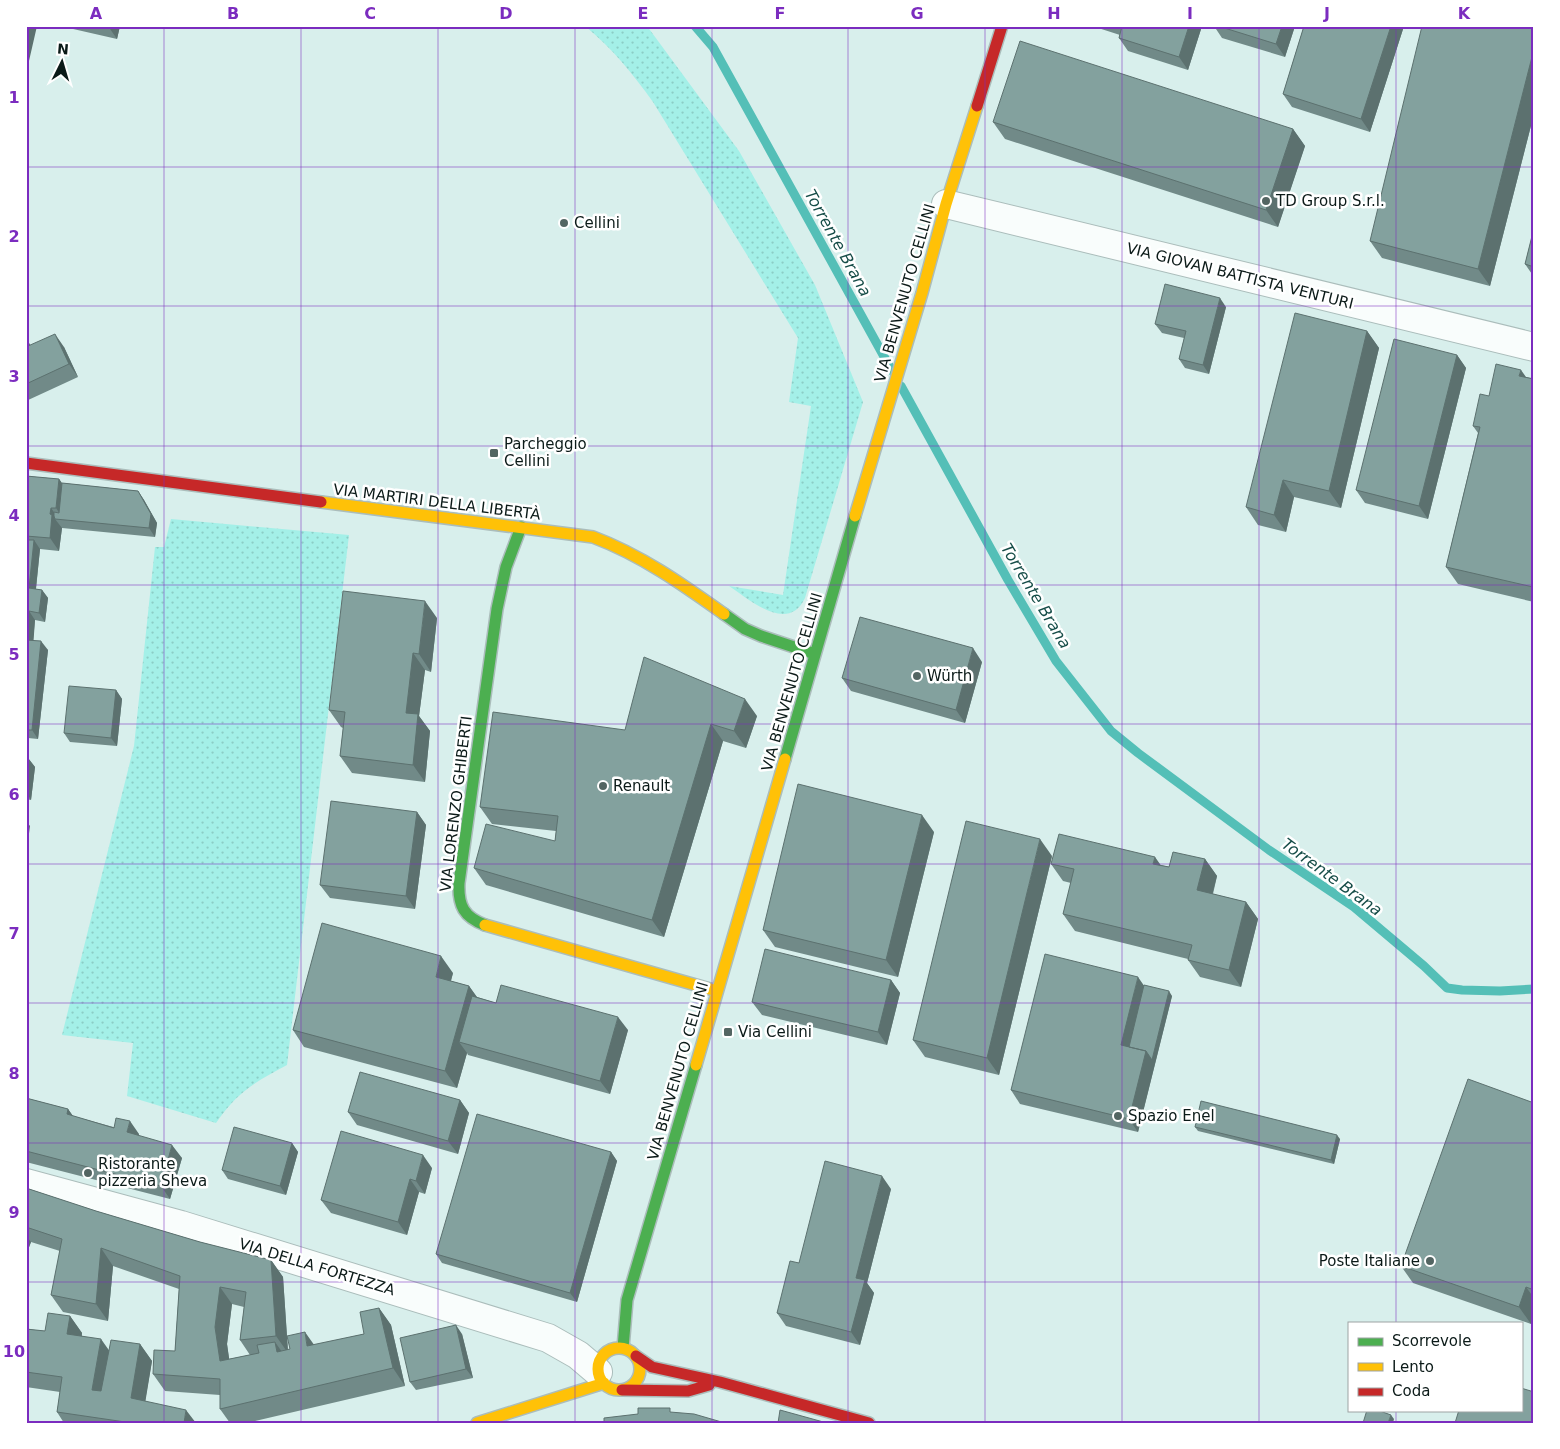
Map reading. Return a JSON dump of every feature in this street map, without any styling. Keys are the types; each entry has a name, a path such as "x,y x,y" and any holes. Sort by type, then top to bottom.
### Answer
{"street":[{"name":"VIA BENVENUTO CELLINI","path":"623,1348 627,1300 882,424 922,293 946,204 1002,26"},
{"name":"VIA GIOVAN BATTISTA VENTURI","path":"946,204 1534,347"},
{"name":"VIA MARTIRI DELLA LIBERTÀ","path":"26,464 593,537 615,545 658,569 746,629 815,654"},
{"name":"VIA LORENZO GHIBERTI","path":"521,527 514,541 504,574 497,609 458,883 459,901 468,917 487,926 717,991"},
{"name":"VIA DELLA FORTEZZA","path":"26,1183 181,1225 548,1338 578,1355 601,1378"},
{"path":"720,1382 688,1391 613,1389 601,1378 599,1362 604,1354 616,1348 623,1348 631,1351 652,1366 720,1382 869,1423"},
{"path":"622,1390 633,1385 639,1377 640,1364 636,1356"},
{"path":"477,1423 579,1392 601,1378"}],"shaded area":[{"path":"585,26 647,26 739,151 815,285 863,402 805,598 798,608 789,613 779,614 768,611 729,586 783,595 811,406 789,402 798,338 653,102 622,62"},
{"path":"171,519 349,535 287,1065 247,1089 231,1103 216,1123 127,1096 133,1043 62,1035 134,746 155,547 164,547"}],"building":[{"path":"1122,26 1189,26 1179,57 1119,38"},
{"path":"1218,26 1282,26 1276,44"},
{"path":"1304,26 1391,26 1361,119 1283,94"},
{"path":"1422,26 1534,26 1534,49 1478,269 1370,241"},
{"path":"1020,41 1293,129 1266,210 993,122"},
{"path":"1534,228 1534,267 1525,264"},
{"path":"1165,284 1220,298 1203,365 1179,359 1186,331 1155,324"},
{"path":"1295,313 1367,331 1329,491 1283,480 1274,515 1246,507"},
{"path":"55,334 69,364 26,384 26,343 28,346"},
{"path":"1394,339 1457,355 1419,506 1356,490"},
{"path":"1496,364 1521,370 1519,376 1534,379 1533,587 1446,567 1480,427 1473,426 1480,394 1489,396"},
{"path":"26,476 59,479 56,508 51,508 50,514 52,515 50,538 26,536"},
{"path":"62,483 138,491 151,514 149,528 55,519 54,512 59,513"},
{"path":"26,540 34,540 29,588 42,590 39,613 29,611 26,640"},
{"path":"343,591 425,601 419,654 413,653 406,713 418,714 413,765 340,756 345,712 329,710"},
{"name":"Würth","path":"860,617 973,648 956,710 842,678"},
{"path":"26,640 41,641 32,730 26,730"},
{"name":"Renault","path":"644,657 745,699 734,731 711,724 652,920 474,868 486,824 555,841 558,816 480,807 493,712 625,730"},
{"path":"69,686 116,690 111,738 64,733"},
{"path":"26,758 28,758 26,780"},
{"path":"798,784 922,815 886,960 763,930"},
{"path":"331,801 417,812 406,896 320,885"},
{"path":"966,821 1040,839 987,1058 913,1040"},
{"path":"1059,834 1155,857 1153,864 1169,867 1173,852 1205,859 1197,890 1246,902 1229,970 1188,960 1192,945 1063,914 1074,869 1051,864"},
{"path":"322,923 441,956 436,977 469,986 445,1071 293,1030"},
{"path":"765,949 891,980 878,1032 752,1002"},
{"path":"1045,954 1138,977 1121,1045 1146,1051 1129,1119 1011,1090"},
{"path":"501,985 618,1017 600,1081 459,1042 472,996 496,1003"},
{"path":"1144,985 1169,991 1152,1060 1146,1051 1129,1047"},
{"path":"360,1072 460,1100 448,1141 348,1112"},
{"path":"1468,1079 1534,1103 1534,1290 1526,1287 1519,1307 1401,1266"},
{"path":"26,1098 68,1109 67,1114 114,1128 116,1118 130,1121 127,1132 172,1145 161,1186 26,1151"},
{"path":"1201,1101 1337,1135 1331,1160 1195,1127"},
{"path":"477,1114 611,1152 570,1293 436,1254"},
{"path":"234,1127 292,1143 280,1186 222,1170"},
{"path":"341,1131 423,1155 416,1181 410,1179 398,1222 321,1200"},
{"path":"825,1161 882,1176 856,1278 865,1280 851,1332 777,1313 790,1261 799,1263"},
{"path":"26,1188 200,1242 271,1260 276,1336 240,1340 246,1292 220,1287 215,1327 220,1361 259,1353 257,1345 275,1342 277,1352 290,1349 287,1336 305,1332 307,1346 364,1334 360,1312 379,1308 393,1368 220,1409 220,1379 153,1374 154,1350 175,1351 180,1276 101,1248 96,1304 51,1295 62,1239 26,1227"},
{"path":"48,1313 70,1316 67,1334 101,1339 92,1390 101,1391 111,1340 140,1344 131,1398 186,1410 184,1423 132,1423 57,1412 62,1377 26,1372 26,1329 45,1331"},
{"path":"456,1325 466,1369 410,1382 400,1338"},
{"path":"1522,1388 1534,1392 1534,1423 1455,1423 1458,1412 1522,1412"},
{"path":"638,1408 670,1408 670,1412 694,1414 725,1423 604,1423 604,1418 638,1414"},
{"path":"780,1410 827,1423 778,1423"},
{"path":"1366,1412 1383,1412 1391,1415 1388,1423 1363,1423"}],"waterway":[{"name":"Torrente Brana","path":"695,26 713,47 892,371"},
{"name":"Torrente Brana","path":"901,386 1008,580 1056,661 1111,731 1269,850 1354,907 1447,988 1500,991 1534,989"}],"traffic: fast":[{"path":"785,759 855,516"},
{"path":"485,925 472,918 464,910 461,904 459,883 497,609 506,567 521,527"},
{"path":"724,614 745,629 815,654"},
{"path":"623,1348 627,1300 696,1065"}],"traffic: slow":[{"path":"855,516 922,293 946,204 977,106"},
{"path":"321,502 593,537 644,561 677,581 724,614"},
{"path":"696,1065 785,759"},
{"path":"485,925 717,991"},
{"path":"623,1348 631,1351 637,1357 640,1369 637,1381 631,1387 615,1390 607,1387 601,1381 598,1365 601,1357 607,1351 623,1348"},
{"path":"477,1423 604,1383"}],"traffic: jam":[{"path":"977,106 1002,26"},
{"path":"26,463 321,502"},
{"path":"636,1356 652,1367 720,1382 869,1423"},
{"path":"622,1390 688,1391 709,1385"}],"place":[{"name":"TD Group S.r.l.","path":"1266,201"},
{"name":"Cellini","path":"564,223"},
{"name":"Parcheggio Cellini","path":"494,453"},
{"name":"Würth","path":"917,676"},
{"name":"Renault","path":"603,786"},
{"name":"Via Cellini","path":"728,1032"},
{"name":"Spazio Enel","path":"1118,1116"},
{"name":"Ristorante pizzeria Sheva","path":"88,1173"},
{"name":"Poste Italiane","path":"1430,1261"}]}
